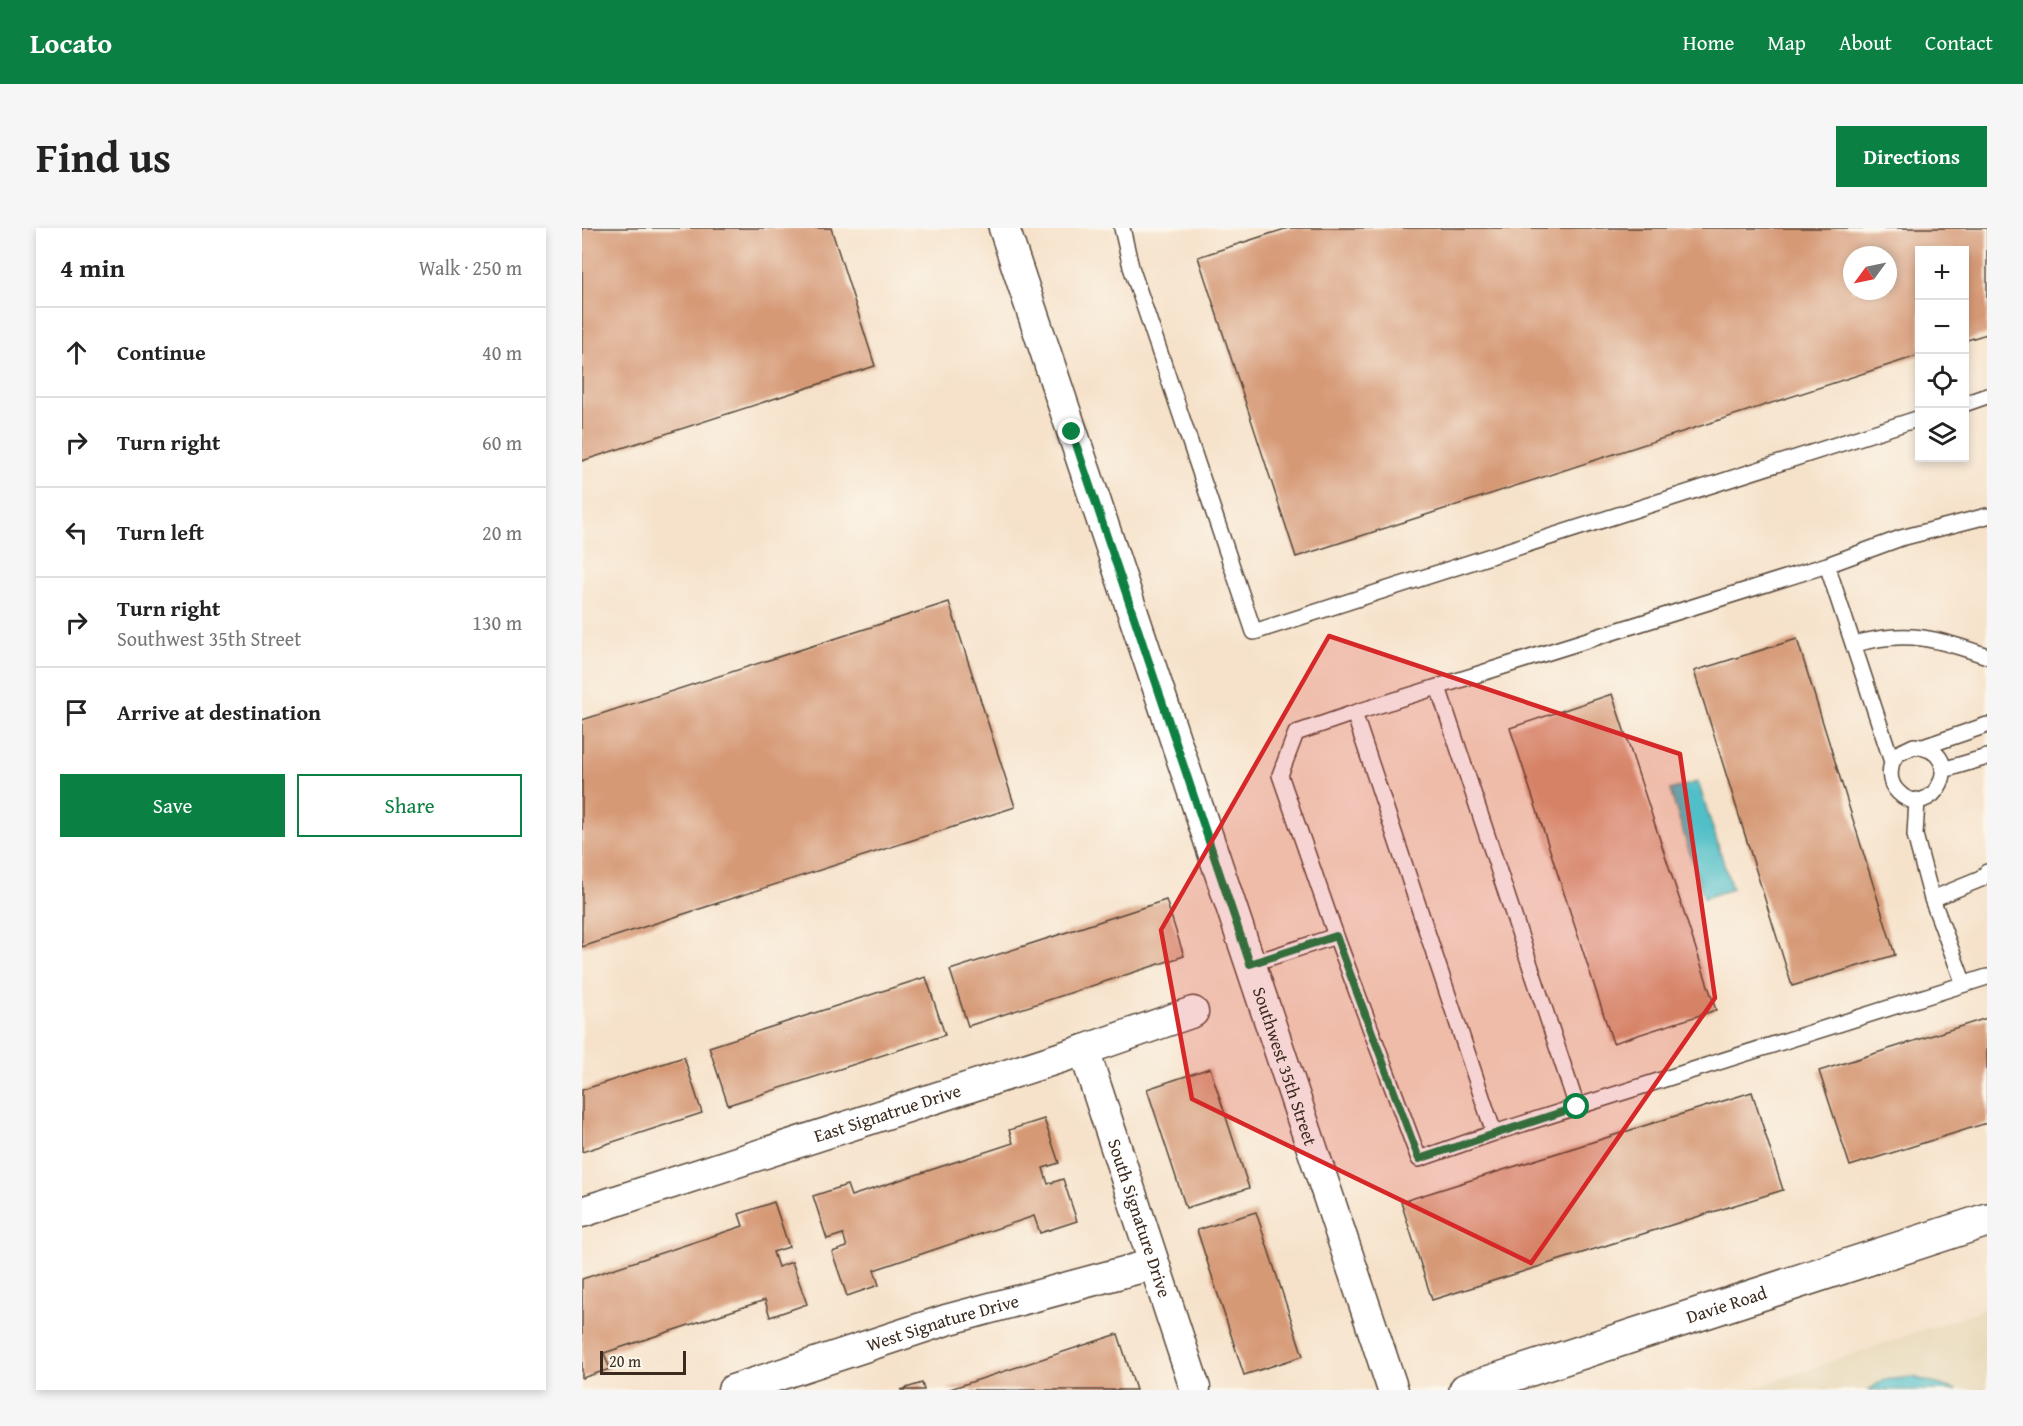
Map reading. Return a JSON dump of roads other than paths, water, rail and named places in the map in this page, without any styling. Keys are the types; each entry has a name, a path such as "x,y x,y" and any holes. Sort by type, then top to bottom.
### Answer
{"main road":[{"name":"Davie Road","path":"1466,1390 1987,1220"}],"street":[{"name":"Southwest 35th Street","path":"1005,228 1393,1390"},
{"name":"East Signatrue Drive","path":"582,1212 1084,1050 1192,1012"},
{"name":"South Signature Drive","path":"1084,1050 1194,1388"},
{"name":"West Signature Drive","path":"733,1390 946,1320 1154,1264"}],"lane":[{"path":"1122,228 1131,267 1254,632 1915,420"},
{"path":"1969,403 1987,396"},
{"path":"1987,516 1901,538 1827,565 1296,733 1280,775 1336,936 1419,1159 1494,1133 1987,977"},
{"path":"1827,565 1856,644 1892,762 1891,780 1894,788 1900,795 1917,800 1925,799 1938,789 1943,770 1938,757 1923,747"},
{"path":"1856,644 1876,638 1919,636 1944,641 1987,656"},
{"path":"1438,687 1577,1107"},
{"path":"1354,713 1494,1133"},
{"path":"1892,762 1905,749 1923,747 1987,725"},
{"path":"1943,770 1987,757"},
{"path":"1917,800 1915,835 1932,898 1964,984"},
{"path":"1932,898 1981,879 1987,872"},
{"path":"1250,964 1336,936"}],"water":[{"path":"1698,782 1732,889 1704,898 1670,790"},
{"path":"1913,1377 1957,1390 1869,1390 1883,1380"}]}
